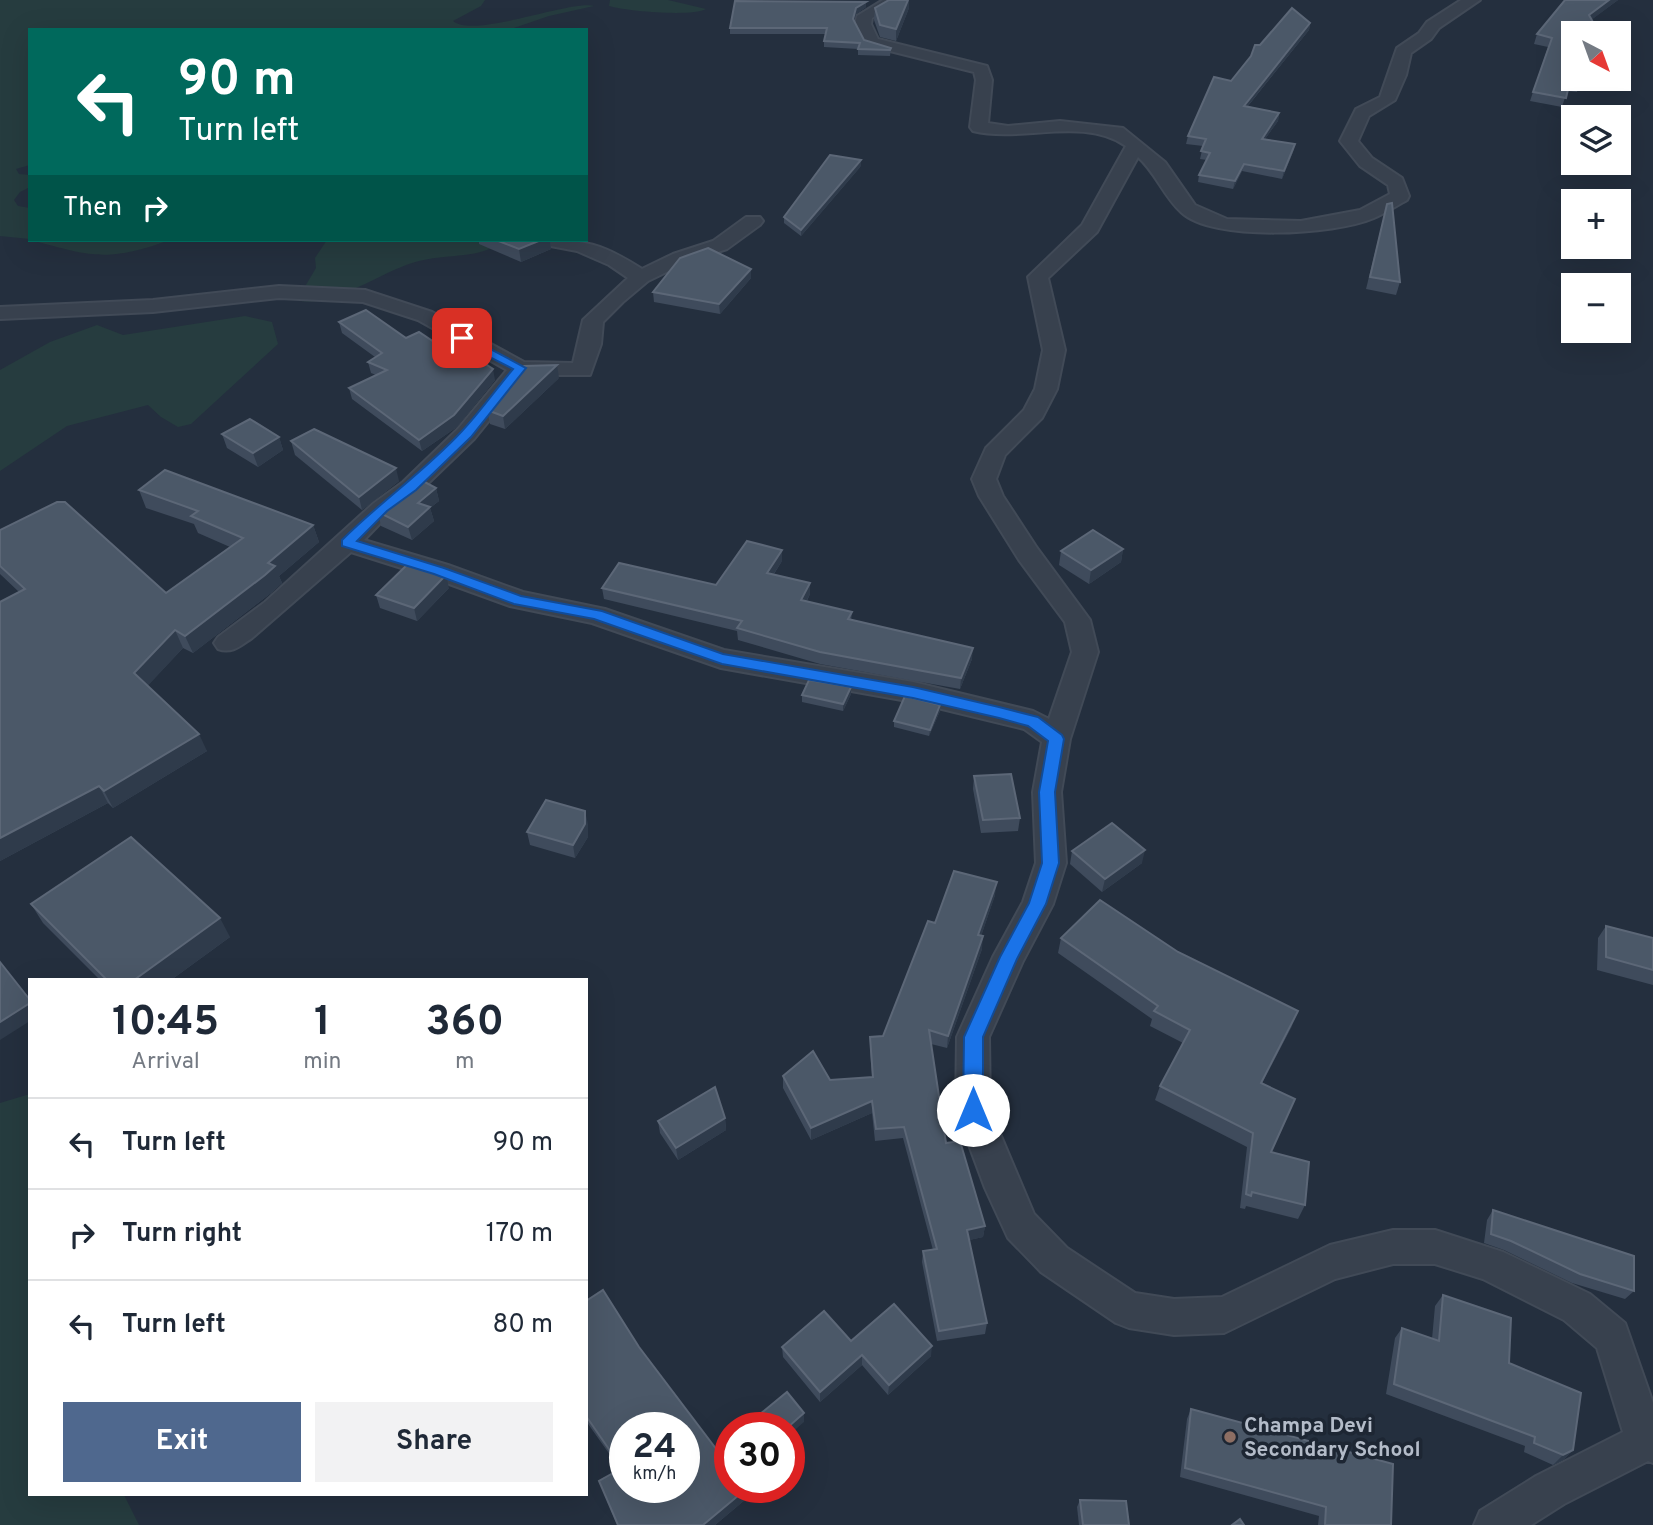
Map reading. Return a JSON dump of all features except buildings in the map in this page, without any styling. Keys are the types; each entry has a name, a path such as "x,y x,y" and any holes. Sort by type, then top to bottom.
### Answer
{"street":[{"path":"894,0 865,16 863,24 872,42 981,69 984,80 979,127 1008,131 1060,127 1117,132 1159,166 1188,209 1224,225 1301,227 1366,215 1400,195 1395,182 1366,162 1349,141 1362,113 1387,100 1398,75 1404,51 1425,36 1433,25 1472,0"},
{"path":"1136,145 1090,228 1038,277 1054,350 1046,389 1034,413 994,453 984,479 991,496 1028,554 1077,620 1085,652 1056,739 1047,792 1051,863 1038,904 1009,957 974,1037 973,1110 1003,1188 1021,1226 1054,1260 1129,1310 1174,1317 1224,1315 1329,1263 1393,1247 1435,1247 1490,1264 1577,1307 1612,1336 1649,1442 1550,1490 1494,1525"},
{"path":"0,313 153,306 279,292 365,296 425,317 520,368 582,370 590,344 593,320 641,277 680,258 720,245 753,221"},
{"path":"559,242 582,246 617,261 641,277"},
{"path":"227,643 258,624 382,508 411,487 466,434 520,368"},
{"path":"347,543 439,571 519,600 597,615 722,659 913,692 999,712 1033,721 1056,739"}],"green space":[{"path":"0,0 485,0 481,6 453,21 464,25 501,23 565,8 594,6 549,16 514,28 28,28 28,166 16,169 19,174 28,175 28,188 20,192 14,200 18,206 28,208 28,239 0,236"},
{"path":"610,0 668,0 706,9 687,13 643,11 609,6"},
{"path":"39,242 164,242 115,254 100,255"},
{"path":"326,242 503,242 485,251 405,265 326,299 311,302 297,300 316,268 315,258"},
{"path":"245,316 272,322 278,344 191,424 178,427 148,405 67,426 0,471 0,370 50,342 97,325 123,335"},
{"path":"28,1095 28,1496 124,1496 139,1525 0,1525 0,1103"}],"place":[{"name":"Champa Devi Secondary School","path":"1230,1437"}],"route":[{"path":"462,338 520,368 466,434 411,487 382,508 347,543 439,571 519,600 597,615 722,659 913,692 999,712 1033,721 1056,739 1047,792 1051,863 1038,904 1009,957 974,1037 973,1110"}]}
